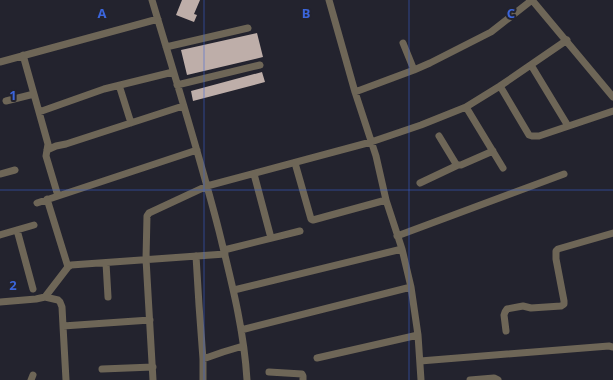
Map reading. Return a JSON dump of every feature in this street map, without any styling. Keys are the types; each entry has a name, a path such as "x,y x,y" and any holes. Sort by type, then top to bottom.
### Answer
{"street":[{"path":"152,0 197,150 234,290 241,330 247,380"},
{"path":"329,0 376,156 386,200 402,249 411,287 418,335 421,380"},
{"path":"356,92 430,63 491,32 532,0 567,40 613,97"},
{"path":"0,62 158,19"},
{"path":"166,47 248,28"},
{"path":"153,380 146,259 147,216 149,213 207,186 371,142 421,125 466,107 500,86 567,40"},
{"path":"403,43 414,70"},
{"path":"23,56 48,144 46,156 58,196"},
{"path":"177,85 260,65"},
{"path":"531,65 568,126"},
{"path":"39,112 104,89 173,72"},
{"path":"119,85 131,123"},
{"path":"500,86 529,135 532,136 539,136 613,112"},
{"path":"6,101 34,94"},
{"path":"47,150 183,106"},
{"path":"466,107 503,168"},
{"path":"439,136 458,165"},
{"path":"37,203 197,150"},
{"path":"420,183 458,165 493,151"},
{"path":"295,163 311,219 313,220 386,200"},
{"path":"0,174 15,170"},
{"path":"254,174 271,238"},
{"path":"397,236 564,174"},
{"path":"47,200 68,267"},
{"path":"0,235 34,225"},
{"path":"17,230 33,289"},
{"path":"45,297 71,265 196,256 224,252 300,231"},
{"path":"506,331 504,315 507,309 523,306 531,308 561,306 564,304 555,255 556,251 613,233"},
{"path":"234,290 402,249"},
{"path":"196,256 203,380"},
{"path":"106,262 108,297"},
{"path":"241,330 411,287"},
{"path":"0,302 45,297 58,300 61,304 66,380"},
{"path":"63,326 150,320"},
{"path":"317,358 418,335"},
{"path":"203,359 243,346"},
{"path":"420,361 609,346 613,347"},
{"path":"102,369 153,367"},
{"path":"268,372 302,374 303,380"},
{"path":"470,380 494,378 498,380"}],"building":[{"path":"182,0 200,0 194,14 197,15 194,22 176,15"},
{"path":"257,33 263,57 187,75 181,50"},
{"path":"262,72 265,82 193,101 191,91"}]}
